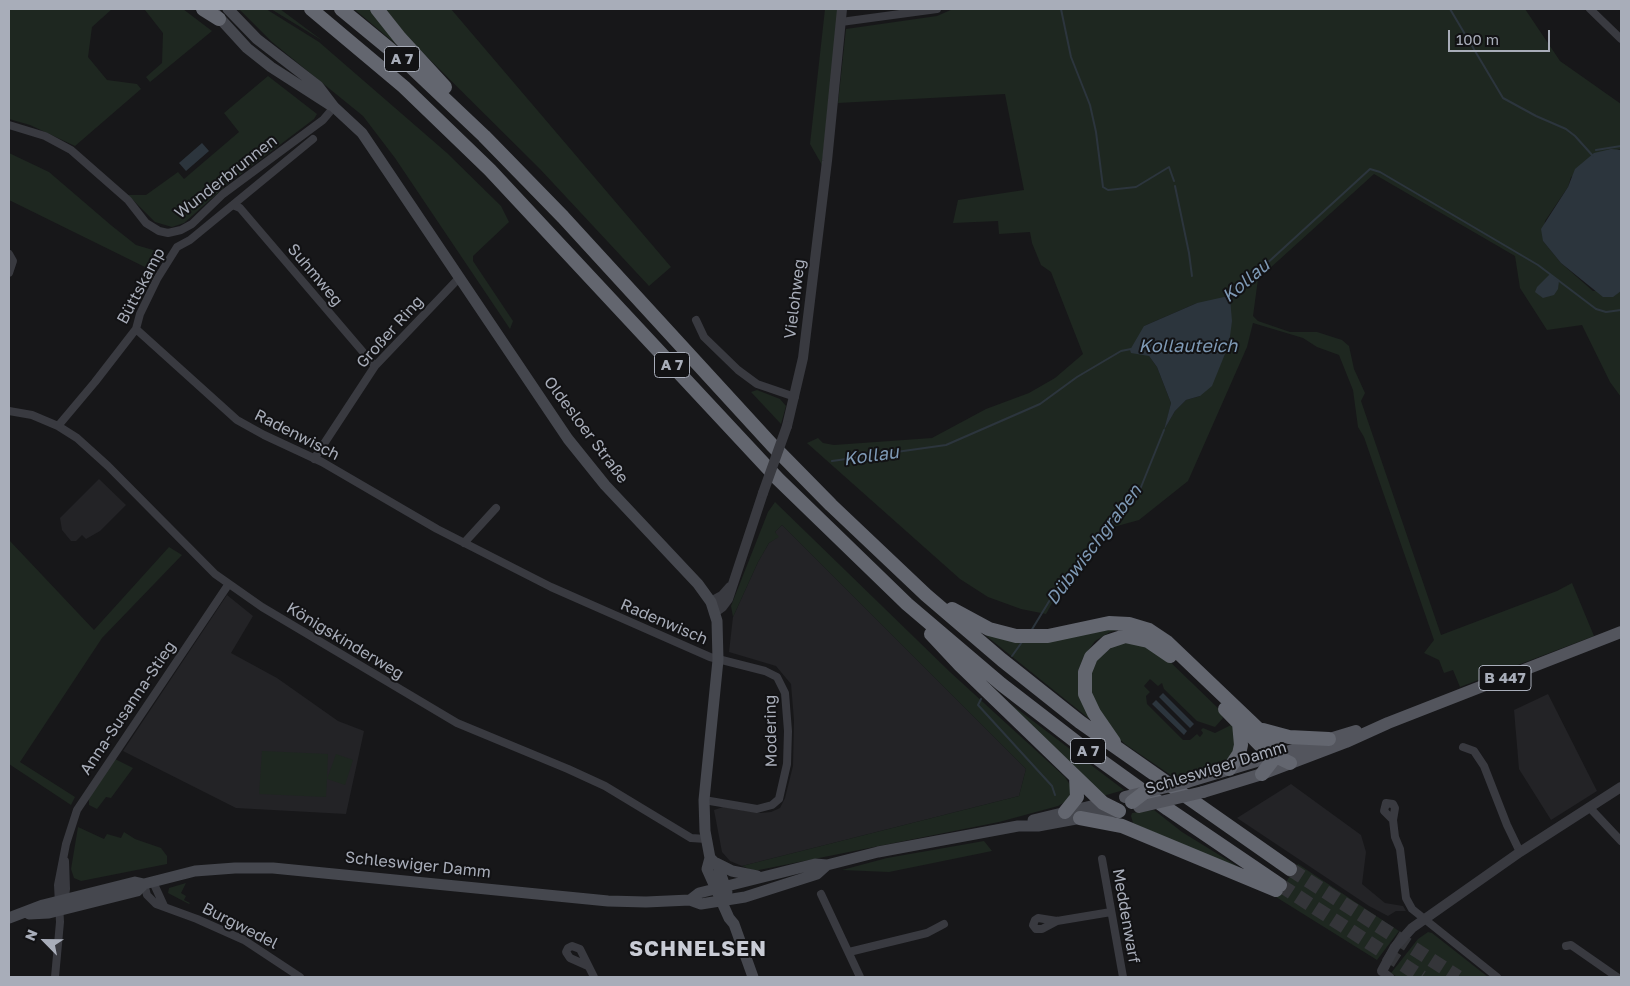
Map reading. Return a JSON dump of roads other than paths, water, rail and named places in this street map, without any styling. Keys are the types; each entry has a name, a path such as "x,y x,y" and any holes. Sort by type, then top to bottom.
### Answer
{"highway":[{"path":"203,9 220,12"},
{"name":"A 7","path":"311,9 404,87 520,200 778,479 907,604 1001,684 1086,750 1278,887 1134,830 1116,824 1080,818"},
{"name":"A 7","path":"341,9 409,65 460,112 626,285 772,445 837,511 926,594 1002,660 1122,753 1290,869"},
{"path":"377,9 400,38 444,86 460,112"},
{"name":"A 7","path":"534,187 613,300"},
{"name":"A 7","path":"520,200 626,285"},
{"path":"926,594 982,626 1016,636 1048,636 1109,623 1130,624 1150,630 1167,642 1274,743 1274,756 1269,768 1262,774"},
{"path":"907,604 926,629 960,666 1103,803 1128,805 1145,792"},
{"path":"1122,753 1094,713 1085,694 1084,683 1091,657 1102,645 1119,637 1136,637 1158,647 1262,747 1274,756 1290,763"},
{"path":"1229,769 1239,754 1241,745 1239,723"},
{"path":"1260,729 1290,737 1328,739"},
{"path":"1066,812 1077,797 1076,777"},
{"path":"1128,805 1127,823 1134,830"}],"main road":[{"name":"Oldesloer Straße","path":"220,12 248,48 271,67 310,94 334,106 362,133 589,467 696,583 713,607"},
{"path":"713,607 718,660 704,800 706,839 712,860 708,869 735,916 734,924 753,977"},
{"name":"Schleswiger Damm","path":"1018,826 1038,826 1080,818 1128,805 1203,792 1262,774 1621,632"},
{"name":"Schleswiger Damm","path":"1145,792 1187,782 1328,739 1388,723"},
{"name":"Schleswiger Damm","path":"690,900 699,893 815,864 827,866 878,852 1018,826 1103,803"},
{"path":"712,860 732,871 761,877"},
{"name":"Schleswiger Damm","path":"14,916 135,882 148,883 208,870 273,868 608,901 690,900 701,904 726,901 818,874 827,866"}],"street":[{"name":"Vielohweg","path":"713,607 725,604 787,426 795,397 803,358 828,161 842,9"},
{"path":"841,22 937,9"},
{"path":"1590,9 1621,39"},
{"name":"Wunderbrunnen","path":"9,125 45,136 71,150 128,200 146,223 159,231 168,232 181,230 192,224 223,194 323,120 334,106"},
{"name":"Büttskamp","path":"58,426 136,329 140,314 157,279 176,247 190,240 313,139"},
{"name":"Suhmweg","path":"233,205 240,208 375,366"},
{"path":"9,254 13,261 9,273"},
{"name":"Großer Ring","path":"314,459 375,366 459,278"},
{"path":"696,320 704,337 738,370 757,384 795,397"},
{"name":"Radenwisch","path":"136,329 238,420 350,478 464,543 625,621 718,660"},
{"name":"Königskinderweg","path":"9,411 32,415 58,426 77,438 108,466 228,585 457,723 605,786 691,838 706,839"},
{"path":"464,543 496,508"},
{"name":"Anna-Susanna-Stieg","path":"55,977 61,903 66,889 64,852 80,803 228,585"},
{"name":"Modering","path":"704,800 757,809 772,805 782,794 787,764 786,698 781,682 772,673 718,660"},
{"path":"1463,747 1474,751 1484,766 1507,825 1520,852"},
{"path":"1379,974 1389,965 1424,921 1520,852 1621,787"},
{"path":"1589,807 1621,841"},
{"path":"1393,820 1395,838 1400,849 1406,898 1412,909 1424,921 1497,977"},
{"name":"Meddenwarf","path":"1102,859 1123,977"},
{"name":"Burgwedel","path":"148,883 149,898 156,904 244,940 300,977"},
{"path":"822,894 860,977"},
{"path":"1057,921 1110,912"},
{"path":"849,952 927,933 944,924"},
{"path":"1566,946 1571,945 1619,976"},
{"path":"588,966 594,977"},
{"path":"1379,974 1390,977"}],"water":[{"path":"202,143 209,151 186,171 179,163"},
{"path":"1611,149 1621,150 1621,291 1613,297 1603,297 1561,263 1543,241 1541,229 1568,187 1575,169 1594,153"},
{"path":"1550,274 1559,281 1558,289 1554,295 1543,298 1535,292 1537,287"},
{"name":"Kollauteich","path":"1224,297 1230,298 1232,321 1229,344 1212,386 1200,396 1186,400 1175,411 1164,430 1171,403 1157,367 1149,356 1131,353 1130,350 1144,326 1197,303"},
{"path":"1163,693 1194,724 1190,728 1159,697"},
{"path":"1156,700 1187,731 1184,735 1152,704"}],"waterway":[{"path":"1061,9 1071,57 1090,105 1096,132 1103,187 1108,190 1136,187 1169,167 1174,181"},
{"path":"1450,9 1503,98 1536,116 1566,129 1593,156"},
{"path":"1596,150 1621,146"},
{"name":"Kollau","path":"1228,299 1370,169 1380,172 1538,265 1596,309 1606,312 1621,310"},
{"path":"1175,186 1192,276"},
{"name":"Kollau","path":"832,461 946,445 1040,404 1077,377 1121,351 1131,349"},
{"name":"Dübwischgraben","path":"1031,631 1056,590 1073,568 1139,492 1164,430"},
{"name":"Dübwischgraben","path":"1012,656 1022,642"},
{"name":"Dübwischgraben","path":"981,699 978,705 1052,786 1055,795"}],"tunnel":[{"path":"1290,869 1458,977"},
{"path":"1280,885 1422,977"}],"district":[{"name":"SCHNELSEN","path":"698,949"}]}
